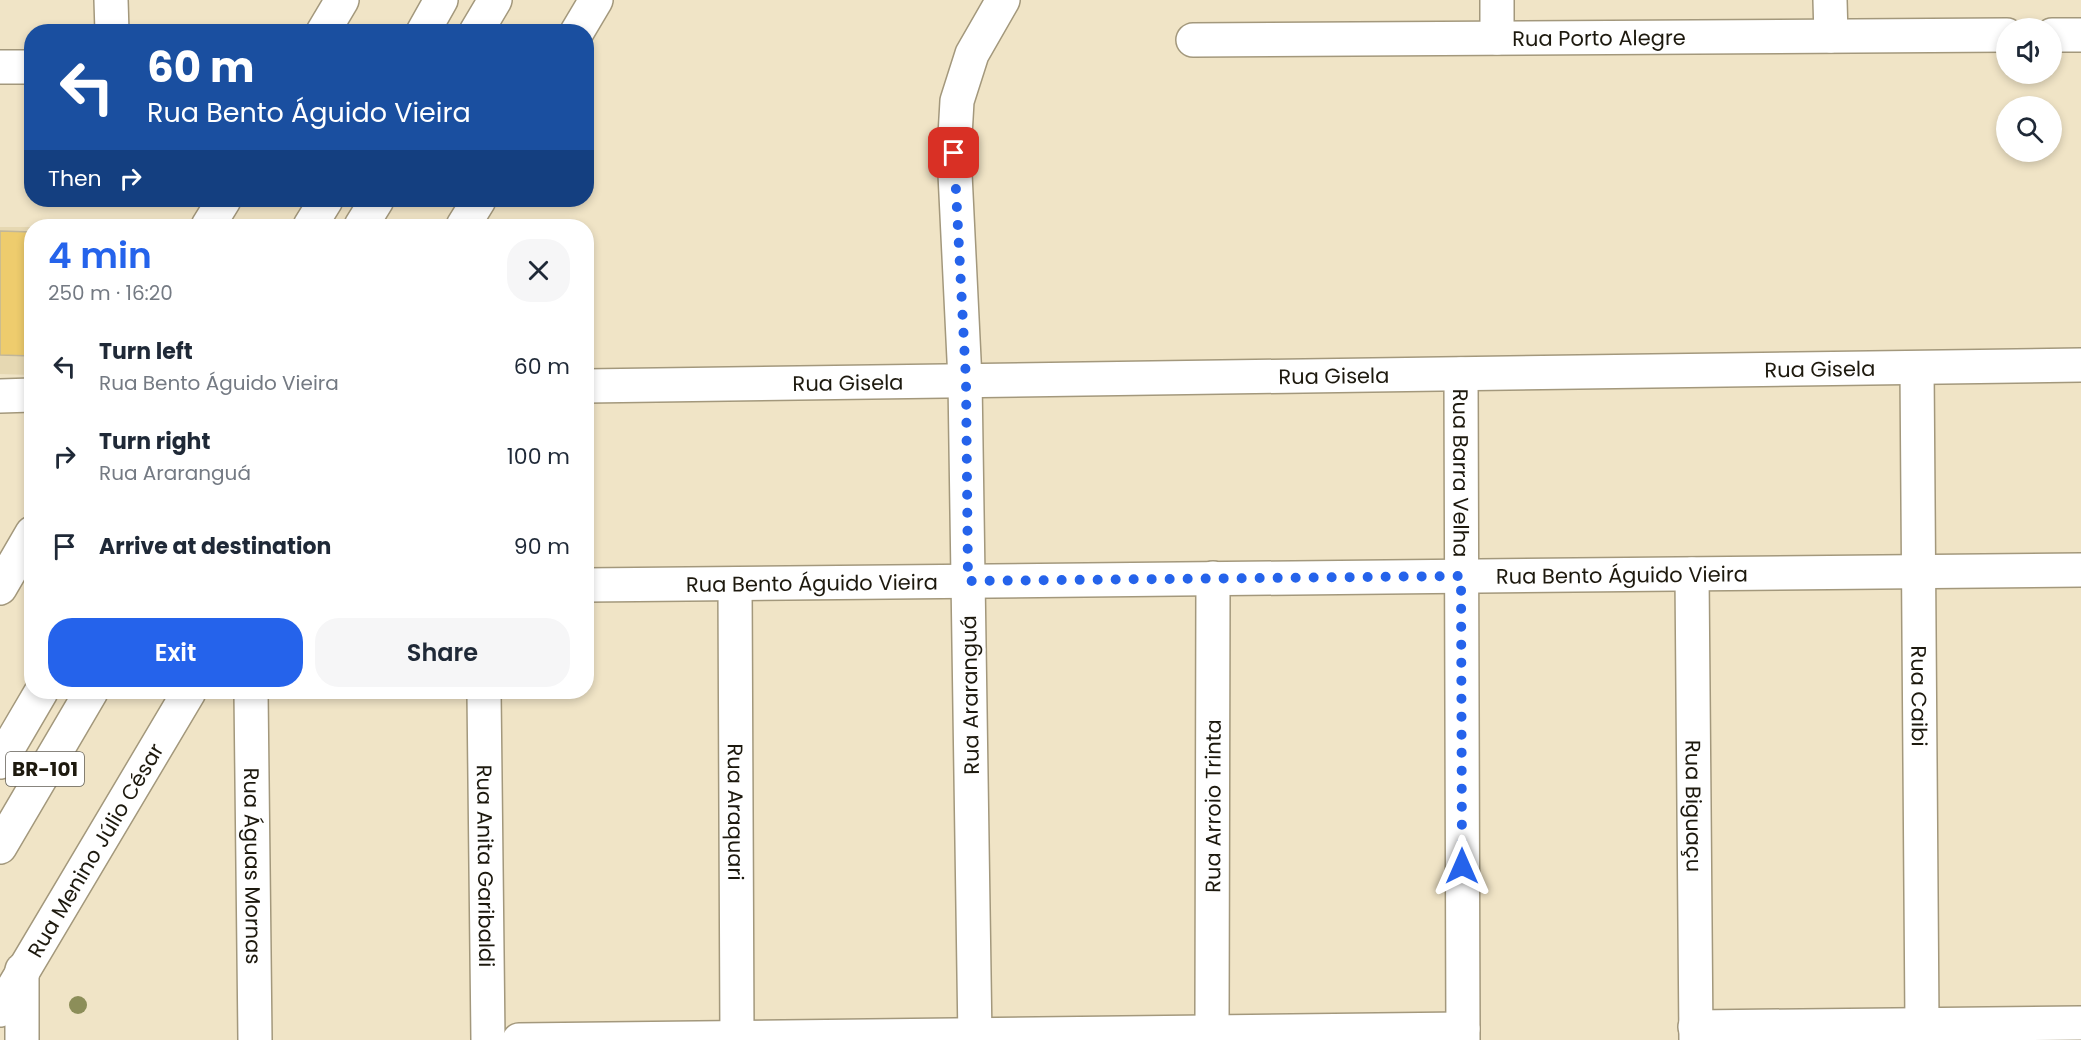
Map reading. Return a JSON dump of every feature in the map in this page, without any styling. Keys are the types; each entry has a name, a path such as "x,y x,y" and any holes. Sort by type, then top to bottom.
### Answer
{"main road":[{"path":"111,0 112,24"},
{"path":"328,24 342,0"},
{"path":"428,24 441,0"},
{"path":"481,24 495,0"},
{"path":"582,24 596,0"},
{"name":"Rua Araranguá","path":"975,1037 966,380 954,153 957,101 972,54 1003,0"},
{"path":"1497,0 1497,38"},
{"path":"1830,0 1831,36"},
{"name":"Rua Porto Alegre","path":"1193,40 1996,35"},
{"path":"2062,35 2081,35"},
{"path":"0,68 24,67"},
{"name":"Rua Gisela","path":"594,386 2081,365"},
{"name":"Rua Caibi","path":"1917,368 1922,1024"},
{"name":"Rua Barra Velha","path":"1461,374 1463,1035"},
{"path":"0,396 24,395"},
{"path":"0,588 24,547"},
{"name":"Rua Bento Águido Vieira","path":"594,585 2081,570"},
{"name":"Rua Biguaçu","path":"1692,574 1695,1033"},
{"name":"Rua Arroio Trinta","path":"1212,1032 1213,578"},
{"name":"Rua Araquari","path":"735,584 737,1039"},
{"name":"BR-101","path":"0,762 37,699"},
{"name":"BR-101","path":"0,847 87,699"},
{"name":"Rua Menino Júlio César","path":"0,1010 185,699"},
{"name":"Rua Águas Mornas","path":"251,699 255,1040"},
{"name":"Rua Anita Garibaldi","path":"484,699 488,1040"},
{"path":"22,970 22,1040"},
{"path":"1695,1033 1922,1024 2081,1023"},
{"path":"519,1040 975,1037 1212,1032 1463,1035"}],"shaded area":[{"path":"0,227 24,227 24,375 0,374"}],"building":[{"path":"0,231 24,232 24,356 0,355"}],"route":[{"path":"954,153 966,380 968,581 1461,576 1462,866"}]}
